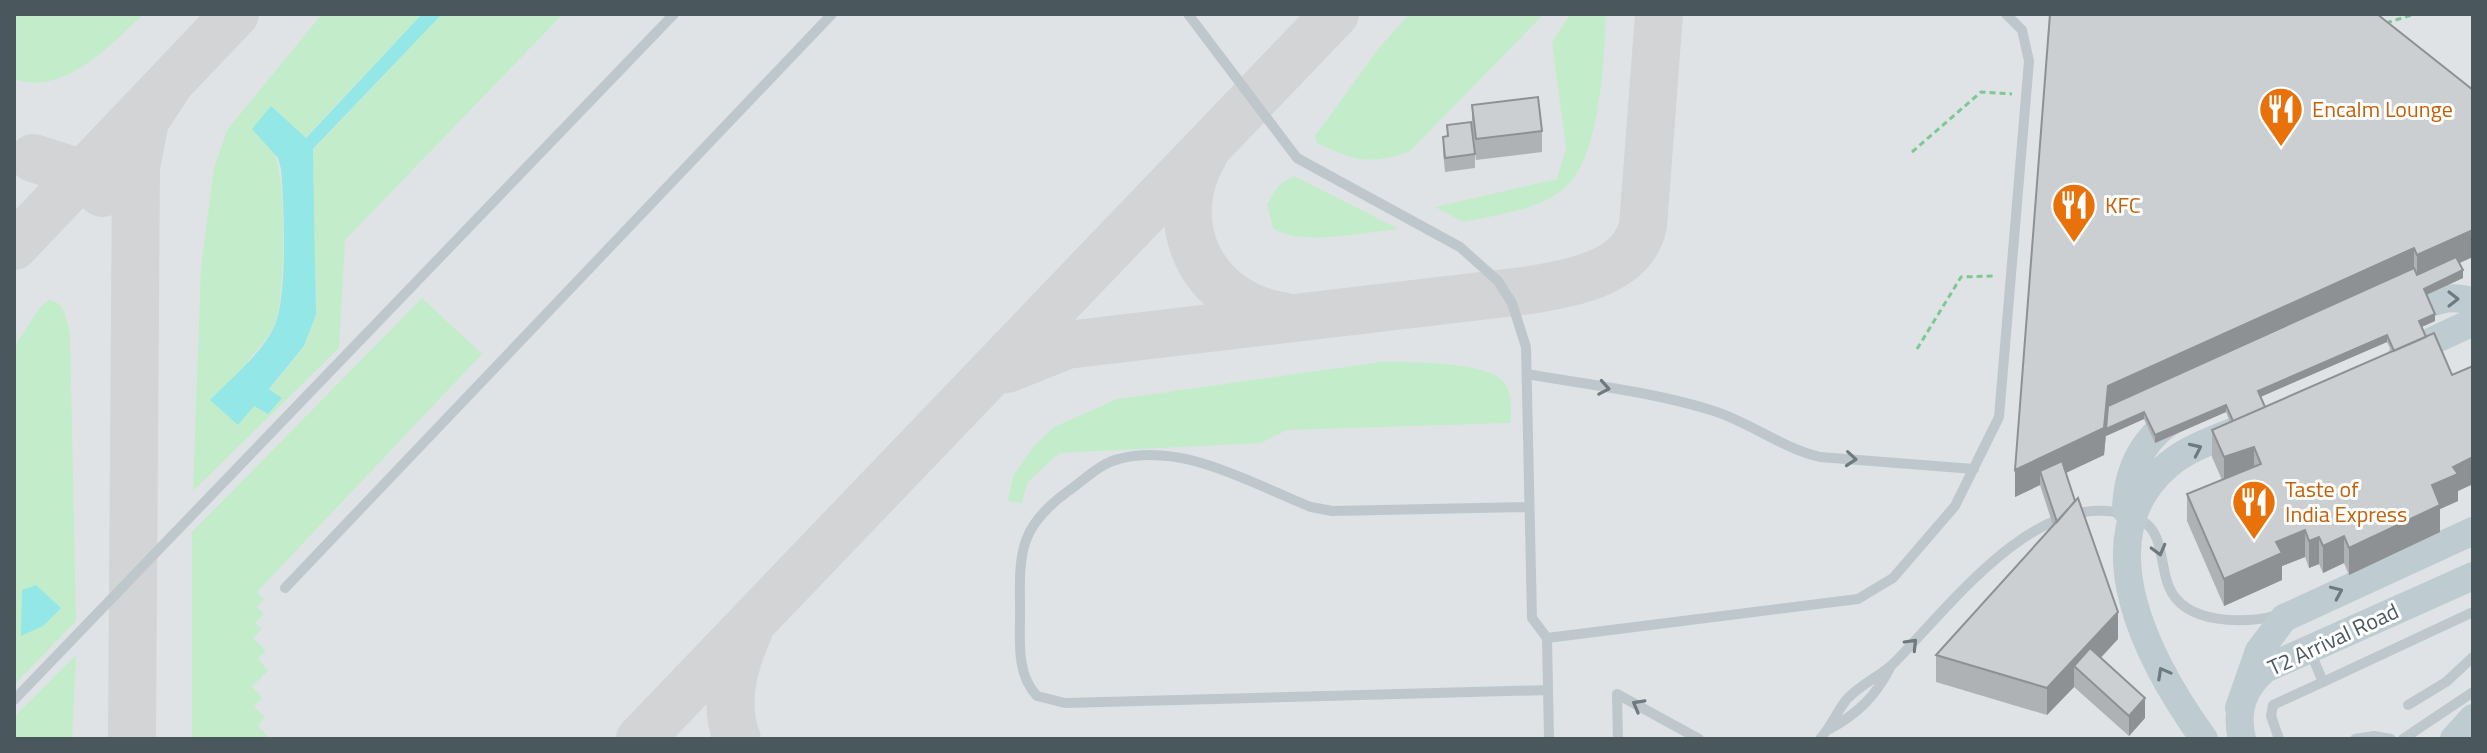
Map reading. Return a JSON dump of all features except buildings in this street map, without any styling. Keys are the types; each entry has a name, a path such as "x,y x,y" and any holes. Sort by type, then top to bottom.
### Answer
{"main road":[{"path":"2371,330 2442,298 2462,298 2473,302"},
{"path":"2372,369 2473,322"},
{"path":"2204,406 2171,421 2141,450 2126,502 2125,539 2131,586 2152,650 2204,739"},
{"path":"2125,539 2138,499 2169,464 2271,415"},
{"path":"2242,739 2239,708 2245,684 2274,626 2297,610 2473,531"},
{"name":"T2 Arrival Road","path":"2239,708 2253,679 2265,669 2471,582"},
{"path":"2454,739 2473,718"}],"lane":[{"path":"14,700 674,14"},
{"path":"285,588 832,14"},
{"path":"1188,14 1297,158 1447,239 1498,281 1522,328 1527,374 1532,618 1547,638 1549,739"},
{"path":"1547,638 1858,599 1893,578 1955,506 2003,403 2029,61 2022,30 2006,14"},
{"path":"1527,374 1687,403 1738,419 1792,449 1820,457 1974,469"},
{"path":"1529,507 1332,511 1311,507 1177,456 1119,458 1051,504 1028,532 1020,562 1022,674 1037,696 1065,703 1548,690"},
{"path":"1820,739 1855,691 1891,665 1988,564 2062,515 2083,510 2141,520 2156,537 2168,587 2189,609 2215,618 2266,618 2297,610"},
{"path":"2279,739 2271,716 2273,705 2473,612"},
{"path":"2309,649 2323,682"},
{"path":"2408,705 2446,682 2473,657"},
{"path":"1828,730 1856,715 1878,692 1891,665"},
{"path":"2403,739 2473,692"},
{"path":"1618,739 1617,694 1699,739"},
{"path":"2355,739 2391,739"}],"path":[{"path":"2376,26 2415,14"},
{"path":"1912,152 1981,92 2012,94"},
{"path":"1917,349 1961,277 2003,276"}],"shaded area":[{"path":"14,14 2473,14 2473,739 14,739"}],"green space":[{"path":"14,14 144,14 85,65 51,81 33,83 14,79"},
{"path":"322,14 422,14 305,138 272,151 281,182 283,206 281,286 274,326 248,361 254,405 282,398 269,390 304,347 316,315 313,150 442,14 563,14 345,240 339,348 193,491 201,266 214,168 227,130"},
{"path":"1409,14 1544,14 1409,152 1372,160 1341,154 1317,143 1315,136 1379,48"},
{"path":"1570,14 1606,14 1594,129 1578,171 1557,194 1518,210 1463,222 1435,207 1557,179 1566,148 1552,43"},
{"path":"1294,176 1399,229 1315,237 1284,234 1273,228 1267,204 1279,185"},
{"path":"422,298 482,354 257,592 264,599 257,607 264,614 255,623 262,629 253,638 266,651 258,658 268,671 252,686 262,698 254,707 265,717 258,726 269,737 192,739 192,532"},
{"path":"49,300 62,308 70,333 76,621 14,685 14,347 40,307"},
{"path":"1381,362 1445,364 1494,374 1508,390 1511,423 1287,430 1261,443 1059,453 1027,483 1022,503 1008,501 1013,476 1033,447 1054,427 1117,399"},
{"path":"76,655 72,739 14,739 14,717"}],"water":[{"path":"422,14 442,14 313,149 316,315 304,346 269,389 282,398 268,414 254,406 238,425 210,400 254,356 269,336 279,311 283,271 281,169 278,158 252,129 271,106 306,138"},
{"path":"36,585 61,608 43,626 21,636 22,590"}],"taxiway":[{"path":"14,246 235,14"},
{"path":"640,739 1335,14"},
{"path":"1007,369 1067,345 1531,290 1582,279 1613,265 1626,255 1643,226 1659,14"},
{"path":"132,739 136,167 145,121 171,81"},
{"path":"1204,154 1192,181 1188,207 1190,233 1198,257 1212,278 1231,295 1254,308 1282,316"},
{"path":"33,158 74,171 102,193"},
{"path":"737,739 731,712 732,684 749,630"}],"place":[{"name":"Encalm Lounge","path":"2281,148"},
{"name":"KFC","path":"2074,244"},
{"name":"Taste of India Express","path":"2254,541"}]}
